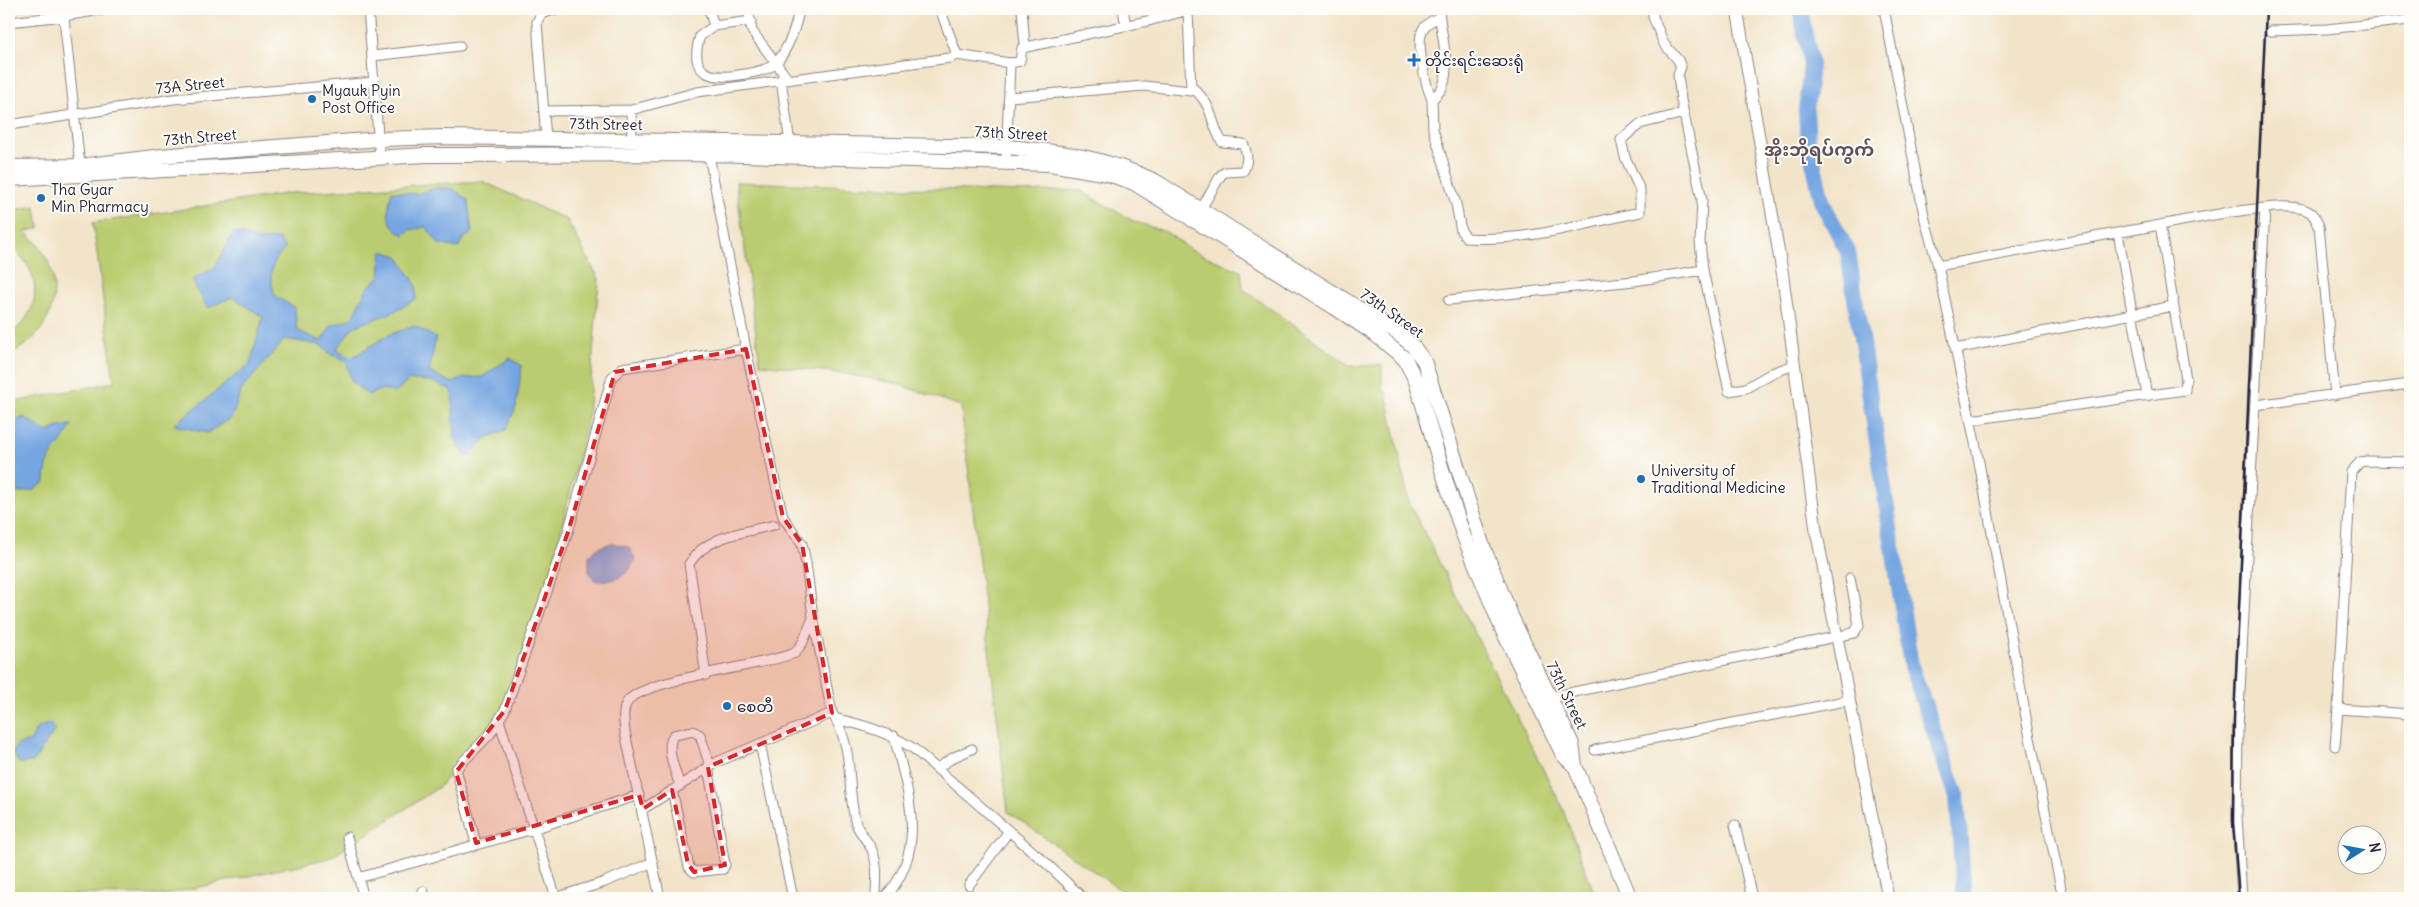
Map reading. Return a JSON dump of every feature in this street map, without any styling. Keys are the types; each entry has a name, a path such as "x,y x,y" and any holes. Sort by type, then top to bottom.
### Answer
{"main road":[{"name":"73th Street","path":"9,167 80,166 172,155 380,139 445,137 632,141 708,148 1006,162 1080,168 1108,174 1134,183 1197,214 1396,332 1420,354 1432,381 1458,471 1482,544 1512,618 1572,744 1575,766"},
{"name":"73th Street","path":"9,179 426,155 708,148 790,144 1006,147 1082,155 1129,169 1155,181 1197,214 1376,335 1405,359 1416,381 1442,473 1503,631 1563,754 1575,766"},
{"path":"1575,766 1630,898"}],"street":[{"path":"9,22 64,12 106,9"},
{"path":"368,9 380,139 380,159"},
{"path":"546,140 538,22 540,14 558,9"},
{"path":"709,9 714,26"},
{"path":"748,9 752,31 776,63 784,79 790,144"},
{"path":"751,21 714,26 700,36 696,53 698,62 705,74 716,78 730,77 760,71 776,63 793,31 799,9"},
{"path":"940,9 957,55"},
{"path":"1022,9 1026,46"},
{"path":"1123,9 1126,26"},
{"path":"544,111 631,110 697,92 950,58 957,55 1010,63 1020,61 1022,48 1026,46 1126,26 1190,9 1193,88 1204,98 1212,111 1222,142 1244,144 1247,154 1246,166 1243,170 1225,172 1221,175 1197,214"},
{"path":"1653,9 1653,17 1664,44 1678,60 1680,67 1678,75 1684,113 1702,200 1700,242 1703,270 1728,391 1746,388 1772,373 1794,365"},
{"path":"1737,9 1766,172 1816,530 1888,898"},
{"path":"1884,9 1925,220 1938,266 1970,420 2028,728 2063,898"},
{"path":"64,12 80,166"},
{"path":"1439,13 1424,27 1421,34 1424,74 1432,100 1433,130 1456,204 1461,231 1467,238 1518,236 1568,229 1640,212 1640,190 1624,157 1621,140 1640,124 1684,113"},
{"path":"1432,100 1442,88 1444,82 1445,55 1439,13"},
{"path":"2270,31 2327,29 2410,20"},
{"path":"373,56 460,46"},
{"path":"1006,162 1010,63"},
{"name":"73A Street","path":"9,125 173,99 374,82"},
{"path":"1009,97 1144,86 1188,92 1193,88"},
{"path":"631,110 632,141"},
{"path":"708,148 746,349 783,517 802,544 813,617 834,716 850,760 855,821 872,850 877,865 876,898"},
{"path":"1938,266 2160,225 2265,208 2297,208 2309,211 2314,215 2319,226 2335,395"},
{"path":"2242,898 2237,816 2238,729 2265,208"},
{"path":"1970,420 2184,390 2186,384 2160,225"},
{"path":"2118,233 2147,396"},
{"path":"1449,300 1634,281 1703,270"},
{"path":"1955,349 2173,306"},
{"path":"476,843 456,769 490,734 508,704 568,532 615,372 622,368 746,349"},
{"path":"2256,405 2410,384"},
{"path":"2335,746 2351,472 2360,462 2410,462"},
{"path":"706,675 689,564 696,551 714,540 774,525"},
{"path":"1550,698 1854,633 1859,629 1850,578"},
{"path":"660,898 623,717 627,703 634,695 648,690 795,653 803,642 813,617"},
{"path":"1595,750 1850,700"},
{"path":"2338,709 2410,714"},
{"path":"643,809 709,767 760,744 834,716 894,736 914,749 1010,831 1083,898"},
{"path":"499,720 555,898 581,894 653,862"},
{"path":"693,731 700,735 709,767 725,865 723,869 694,872 690,867 671,754 670,742 674,734 693,731"},
{"path":"885,898 906,864 912,844 911,809 894,736"},
{"path":"760,744 793,898"},
{"path":"937,768 954,756 972,749"},
{"path":"358,878 476,843 533,829 639,795"},
{"path":"1736,824 1752,898"},
{"path":"969,885 1010,831"},
{"path":"346,838 364,898"}],"highlighted area":[{"path":"746,349 783,517 802,544 832,713 708,767 725,865 694,872 688,864 672,790 643,809 639,795 476,843 456,772 505,710 568,532 615,372"}],"green space":[{"path":"482,181 567,220 599,279 588,417 552,568 505,710 439,787 330,858 164,895 9,894 9,403 114,382 93,223 291,193"},
{"path":"736,182 1023,192 1079,190 1133,221 1166,232 1191,250 1241,271 1243,289 1350,366 1382,365 1382,389 1386,392 1409,502 1561,805 1596,898 1132,898 1008,812 961,406 894,383 840,373 760,364"},
{"path":"35,206 40,228 25,232 39,247 49,263 53,280 53,298 49,315 40,330 27,344 9,354 9,335 21,325 29,314 34,302 35,290 28,266 9,245 9,211"}],"water":[{"path":"436,188 452,188 468,200 472,234 463,238 458,248 439,244 426,227 410,230 404,235 390,221 388,211 392,191 417,194"},
{"path":"234,232 258,240 279,239 285,249 273,265 271,276 275,296 295,308 297,330 321,341 332,325 353,316 366,290 380,276 382,251 398,256 416,285 416,299 393,312 353,327 336,350 351,358 388,335 415,326 436,338 429,372 453,383 464,378 482,377 510,358 522,366 516,407 506,430 486,438 467,458 455,439 452,390 431,381 409,380 395,393 383,389 368,395 352,382 346,361 332,355 320,345 285,339 242,389 232,417 207,433 174,425 250,364 263,317 233,297 207,308 192,280 215,267"},
{"path":"24,417 47,432 61,426 72,425 51,457 45,482 34,490 9,494 9,427 11,423"},
{"path":"611,543 629,547 635,559 628,570 620,577 596,581 589,572 589,556 598,548"},
{"path":"49,723 55,730 33,762 19,763 13,752 17,745 31,741 36,729"}],"waterway":[{"path":"1800,9 1811,64 1806,111 1808,141 1823,204 1848,252 1911,666 1957,796 1964,898"}],"railway":[{"path":"2239,898 2233,822 2234,719 2266,9"}],"place":[{"name":"တိုင်းရင်းဆေးရုံ","path":"1414,60"},
{"name":"Myauk Pyin Post Office","path":"312,99"},
{"name":"Tha Gyar Min Pharmacy","path":"41,198"},
{"name":"University of Traditional Medicine","path":"1641,479"},
{"name":"စေတီ","path":"727,706"}],"district":[{"name":"အိုးဘိုရပ်ကွက်","path":"1819,149"}]}
